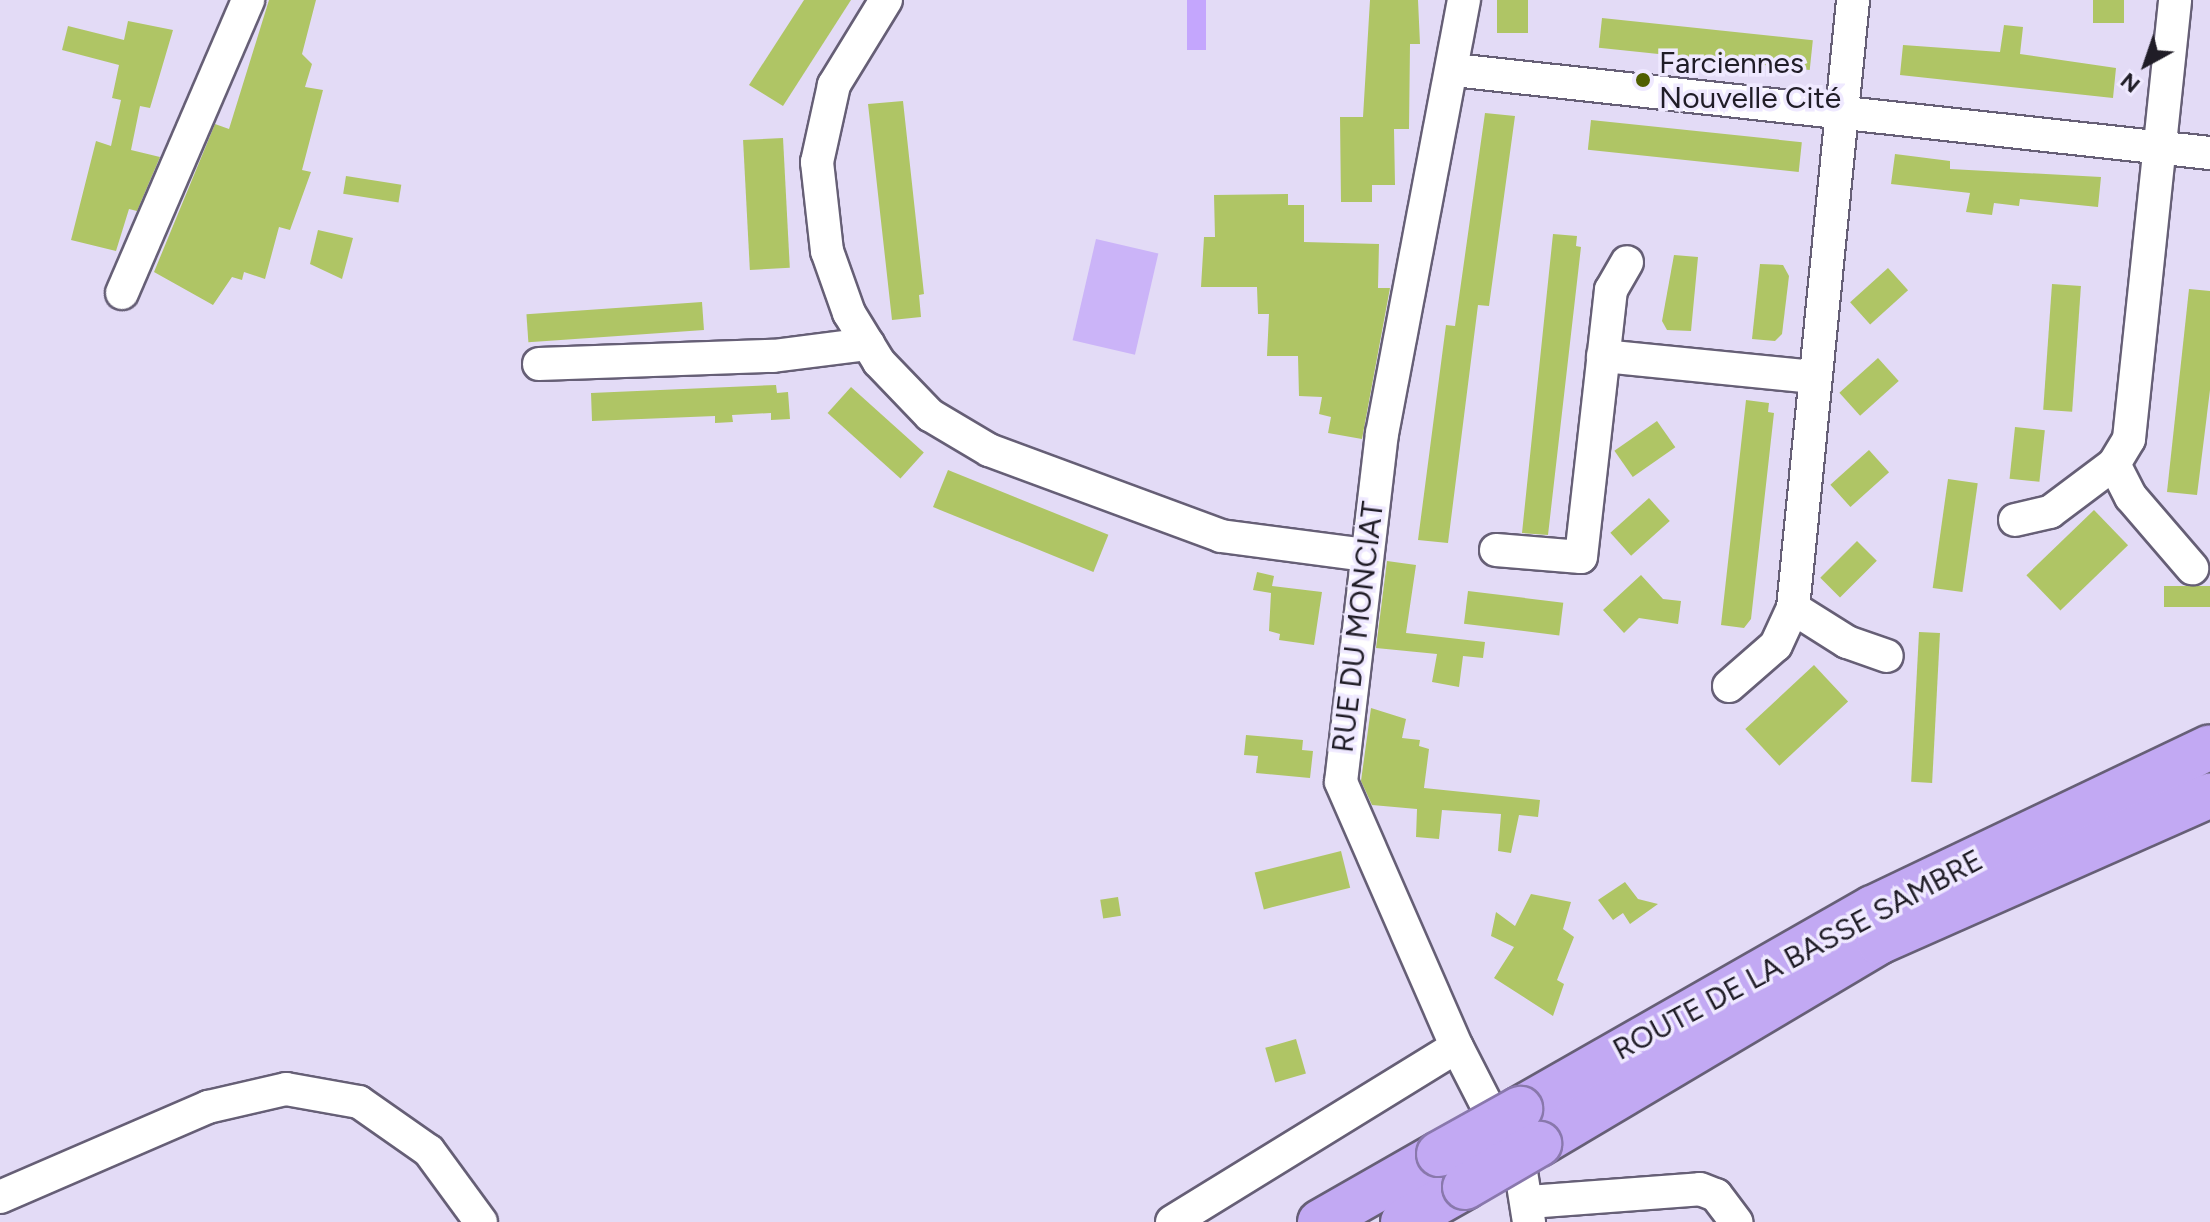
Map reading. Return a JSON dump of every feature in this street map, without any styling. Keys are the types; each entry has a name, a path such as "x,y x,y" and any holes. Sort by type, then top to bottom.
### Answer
{"highway":[{"name":"ROUTE DE LA BASSE SAMBRE","path":"1529,1126 1873,908 2210,747"},
{"name":"ROUTE DE LA BASSE SAMBRE","path":"1529,1126 1879,942 2210,795"},
{"path":"1320,1222 1452,1171 1529,1126"},
{"path":"1403,1222 1452,1171"}],"street":[{"path":"122,293 248,0"},
{"path":"886,0 834,85 817,162 827,251 868,344 930,415 989,450 1221,536 1365,555"},
{"name":"RUE DU MONCIAT","path":"1464,0 1454,70 1382,433 1365,555 1341,782 1457,1047 1521,1172 1529,1212"},
{"path":"1729,686 1776,645 1793,608 1813,377 1853,0"},
{"path":"2015,520 2050,512 2114,464 2129,439 2175,0"},
{"path":"1454,70 2210,153"},
{"path":"1496,550 1581,557 1611,290 1627,262"},
{"path":"539,364 773,356 868,344"},
{"path":"1603,356 1813,377"},
{"path":"2114,464 2131,497 2192,568"},
{"path":"1793,608 1847,642 1887,656"},
{"path":"1172,1222 1457,1047"},
{"path":"0,1197 208,1107 286,1089 359,1102 429,1151 481,1222"},
{"path":"1529,1212 1700,1189 1716,1195 1736,1222"}],"shaded area":[{"path":"1187,0 1206,0 1206,50 1187,50"},
{"path":"1096,239 1158,253 1135,355 1073,340"}],"building":[{"path":"269,0 316,0 302,54 312,64 305,87 323,90 302,170 311,172 290,230 279,227 265,279 244,272 242,280 232,277 213,305 154,272 215,124 229,129"},
{"path":"804,0 851,0 783,106 749,85"},
{"path":"1370,0 1418,0 1420,44 1410,44 1409,129 1394,129 1395,185 1372,185 1372,202 1341,202 1340,117 1363,117"},
{"path":"1497,0 1528,0 1528,33 1497,33"},
{"path":"2093,0 2124,0 2124,23 2093,23"},
{"path":"1602,18 1813,40 1810,70 1599,48"},
{"path":"128,21 173,30 150,108 140,106 131,150 160,157 137,211 129,209 116,251 71,240 96,141 111,146 121,100 112,98 119,65 62,50 68,26 124,40"},
{"path":"2004,25 2023,27 2020,54 2116,68 2113,98 1900,75 1903,45 2000,52"},
{"path":"903,101 924,294 919,295 921,317 892,320 868,104"},
{"path":"1485,113 1515,116 1489,306 1478,305 1448,543 1418,540 1446,325 1455,326"},
{"path":"1591,120 1802,142 1799,172 1588,150"},
{"path":"783,138 790,268 750,270 743,140"},
{"path":"1895,154 1950,161 1950,169 2101,177 2098,207 2020,199 2019,206 1994,203 1992,215 1966,212 1970,193 1891,184"},
{"path":"346,176 401,185 398,203 343,194"},
{"path":"1288,194 1288,205 1304,205 1304,242 1379,244 1378,288 1390,288 1362,439 1328,433 1331,417 1319,414 1322,397 1299,396 1298,356 1267,356 1269,314 1258,314 1257,287 1201,287 1204,237 1215,237 1214,195"},
{"path":"318,230 353,238 342,279 310,264"},
{"path":"1553,234 1577,236 1576,246 1581,247 1548,535 1522,533"},
{"path":"1674,255 1698,257 1691,331 1667,330 1662,321"},
{"path":"1760,264 1783,265 1789,276 1782,334 1775,341 1752,339"},
{"path":"1888,268 1908,290 1870,324 1850,302"},
{"path":"2052,284 2081,286 2072,412 2043,410"},
{"path":"2189,289 2210,291 2210,390 2197,495 2167,492"},
{"path":"702,302 704,330 528,342 526,314"},
{"path":"1878,358 1899,381 1860,416 1839,393"},
{"path":"776,385 777,393 788,392 790,419 771,420 771,413 732,415 733,422 715,423 715,416 592,421 591,393"},
{"path":"851,387 924,453 900,479 828,413"},
{"path":"1746,400 1769,403 1768,412 1774,413 1751,619 1744,628 1721,625"},
{"path":"1657,421 1675,447 1633,477 1614,451"},
{"path":"2015,427 2045,430 2039,482 2010,479"},
{"path":"1869,450 1889,472 1850,507 1830,485"},
{"path":"948,470 1108,535 1093,572 933,507"},
{"path":"1948,479 1978,483 1962,592 1933,588"},
{"path":"1649,498 1670,521 1631,556 1610,533"},
{"path":"2094,510 2128,545 2060,611 2026,575"},
{"path":"1857,541 1877,561 1840,598 1820,578"},
{"path":"1387,561 1416,565 1406,633 1485,642 1483,658 1463,656 1459,687 1432,682 1437,654 1376,648"},
{"path":"1257,572 1274,576 1272,586 1322,592 1314,645 1279,640 1280,634 1269,631 1271,593 1253,590"},
{"path":"1641,575 1663,599 1681,601 1678,624 1639,618 1624,633 1603,610"},
{"path":"2164,586 2210,586 2210,607 2164,607"},
{"path":"1468,591 1563,603 1559,635 1464,624"},
{"path":"1919,632 1940,633 1932,783 1911,782"},
{"path":"1814,665 1848,702 1779,766 1745,729"},
{"path":"1371,708 1406,719 1402,738 1420,740 1419,746 1429,749 1424,788 1540,800 1538,817 1519,815 1511,853 1498,851 1501,814 1442,810 1439,839 1416,837 1417,809 1372,805 1361,781"},
{"path":"1246,735 1303,740 1302,750 1313,751 1310,778 1256,773 1258,756 1244,755"},
{"path":"1341,851 1350,888 1264,909 1255,873"},
{"path":"1625,882 1638,899 1658,904 1630,924 1623,913 1613,920 1598,900"},
{"path":"1531,894 1571,902 1563,929 1574,937 1557,980 1564,984 1553,1016 1494,978 1514,947 1491,936 1496,912 1515,926"},
{"path":"1118,897 1121,916 1103,919 1100,900"},
{"path":"1296,1039 1306,1074 1275,1082 1265,1048"}],"place":[{"name":"Farciennes Nouvelle Cité","path":"1643,80"}]}
